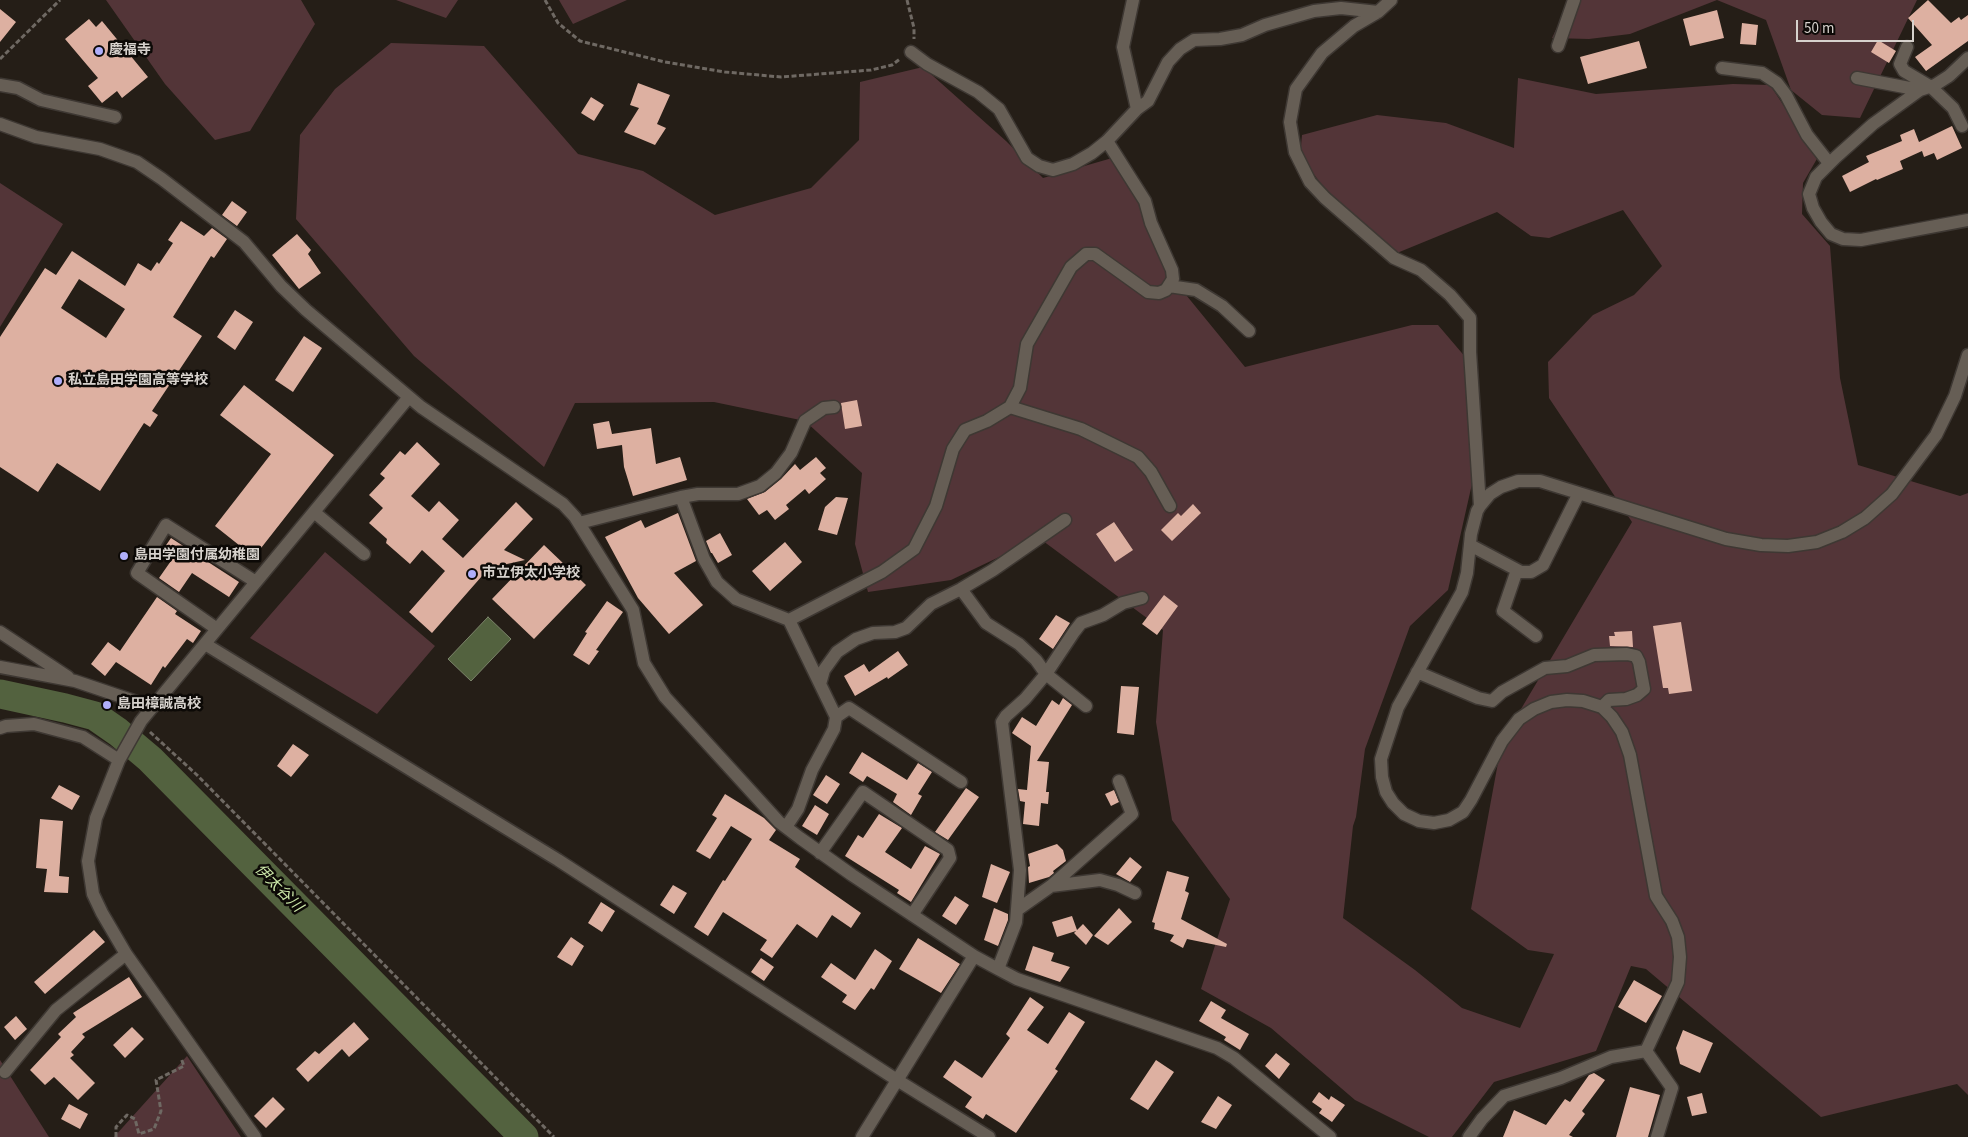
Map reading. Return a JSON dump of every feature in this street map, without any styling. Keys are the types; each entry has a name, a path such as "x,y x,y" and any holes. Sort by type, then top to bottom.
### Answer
{"street":[{"path":"1133,0 1123,47 1137,109"},
{"path":"1391,0 1378,12 1354,26 1322,53 1296,89 1290,122 1296,152 1310,182 1325,198 1394,258 1421,270 1450,295 1470,318 1470,352 1480,506"},
{"path":"1558,46 1574,0"},
{"path":"911,52 927,64 978,92 999,109 1020,149 1027,158 1039,166 1053,170 1073,164 1092,153 1107,141 1137,109 1148,101 1168,62 1180,49 1194,40 1220,39 1242,35 1265,24 1314,11 1341,8 1378,12"},
{"path":"1907,47 1900,64 1904,71 1953,108 1962,126"},
{"path":"1968,58 1949,76 1925,88 1873,124 1816,177 1809,194 1813,208 1821,222 1831,234 1844,239 1860,240 1968,220"},
{"path":"1722,68 1762,73 1777,83 1786,95 1808,135 1830,164"},
{"path":"1857,78 1925,88"},
{"path":"0,84 18,88 41,100 115,117"},
{"path":"0,124 36,137 117,154 143,166 244,242 281,286 306,310 409,397 563,504 579,523 633,610 644,663 665,697 786,827 820,853 998,970 1217,1048 1234,1058 1330,1137"},
{"path":"789,620 882,572 914,548 936,506 952,448 965,430 987,421 1010,407 1020,388 1027,344 1071,266 1086,254 1096,254 1148,292 1159,293 1166,290 1169,286 1173,279 1172,270 1150,223 1144,201 1107,141"},
{"path":"1169,286 1196,290 1222,306 1249,330"},
{"path":"1646,1051 1678,982 1680,957 1678,937 1672,921 1656,896 1630,755 1622,732 1612,717 1602,707 1583,701 1551,702 1534,709 1519,719 1502,740 1463,812 1449,820 1434,823 1419,821 1404,814 1393,803 1386,792 1382,777 1381,759 1398,707 1462,592 1467,573 1470,534 1477,511 1496,491 1518,481 1540,481 1726,539 1761,545 1788,546 1817,542 1842,532 1866,518 1892,494 1936,435 1955,396 1968,355"},
{"path":"255,1137 126,954 102,913 93,894 88,861 96,818 120,758 139,724 409,397"},
{"path":"579,523 681,496 738,494 760,486 776,473 791,453 805,421 824,408 834,407"},
{"path":"1010,407 1081,429 1138,458 1151,472 1170,506"},
{"path":"1470,545 1521,572 1531,572 1543,566 1579,493"},
{"path":"681,496 704,559 717,582 736,599 789,620 836,717 834,729 812,770 798,810 786,827"},
{"path":"314,512 364,554"},
{"path":"820,684 824,670 837,652 856,639 873,633 894,632 906,628 931,604 993,570 1065,520"},
{"path":"217,629 136,573 166,525 256,582"},
{"path":"1517,570 1503,611 1536,636"},
{"path":"960,589 986,622 1019,644 1036,660 1046,674 1086,706"},
{"path":"998,970 1016,922 1020,870 1002,722 1046,674 1082,623 1103,615 1123,603 1142,598"},
{"path":"0,632 75,681"},
{"path":"205,644 558,860 988,1137"},
{"path":"1417,672 1478,698 1492,701 1502,692 1545,668 1567,666 1594,655 1627,654 1636,656 1639,662 1644,689 1637,695 1626,699 1610,700 1602,707"},
{"path":"0,666 75,681 152,707"},
{"path":"836,717 849,708 961,782"},
{"path":"0,728 34,724 83,737 120,758"},
{"path":"1016,910 1051,886 1132,814 1119,781"},
{"path":"820,853 863,792 948,850 950,858 912,915"},
{"path":"1051,886 1100,880 1118,885 1135,893"},
{"path":"5,1072 56,1010 126,954"},
{"path":"862,1137 974,956"},
{"path":"1469,1137 1482,1119 1504,1096 1561,1078 1612,1058 1646,1051"},
{"path":"1646,1051 1672,1088 1657,1137"}],"path":[{"path":"0,59 60,0"},
{"path":"545,0 558,23 580,41 665,62 726,72 780,77 825,75 871,70 892,65 911,52 914,45 914,28 907,0"},
{"path":"139,724 197,775 554,1137"},
{"path":"116,1137 116,1127 127,1115 135,1119 139,1134 154,1129 161,1111 156,1080 184,1066 178,1050"}],"shaded area":[{"path":"106,0 301,0 315,24 250,131 215,140 165,84"},
{"path":"396,0 458,0 446,18"},
{"path":"559,0 627,0 573,24"},
{"path":"1570,0 1717,0 1630,34 1589,39 1552,38"},
{"path":"1717,0 1917,0 1860,118 1822,115 1791,90 1766,20"},
{"path":"391,43 484,46 578,154 643,171 715,215 811,188 859,140 860,82 923,67 1006,141 1043,178 1119,156 1173,279 1245,367 1412,325 1438,325 1467,359 1474,475 1448,590 1410,626 1365,749 1356,817 1353,826 1343,918 1415,970 1462,1008 1520,1028 1554,954 1528,950 1471,909 1502,741 1632,522 1549,398 1548,362 1593,315 1634,295 1662,266 1623,210 1549,238 1531,236 1497,212 1397,253 1334,201 1300,156 1302,135 1377,115 1446,123 1514,148 1518,78 1596,94 1733,84 1770,85 1818,157 1803,183 1802,214 1830,246 1840,378 1858,465 1960,496 1968,493 1968,1095 1957,1084 1821,1117 1646,969 1631,966 1596,1051 1494,1082 1452,1137 1429,1137 1355,1100 1271,1028 1201,989 1230,899 1172,820 1156,722 1163,630 1039,538 951,580 868,592 855,544 862,473 805,421 714,402 575,403 544,467 414,356 296,219 300,135 335,89"},
{"path":"0,183 63,224 0,327"},
{"path":"325,552 435,646 377,714 250,638"},
{"path":"488,617 511,639 471,681 448,659"},
{"path":"187,1056 241,1137 114,1137"},
{"path":"0,1060 49,1137 0,1137"}],"building":[{"path":"1928,0 1951,23 1959,17 1961,20 1968,15 1968,41 1926,71 1915,57 1932,45 1908,18"},
{"path":"0,9 16,22 0,42"},
{"path":"1717,10 1724,38 1690,46 1683,19"},
{"path":"89,19 96,27 102,21 148,77 122,98 117,91 102,103 88,86 98,78 65,39"},
{"path":"1742,23 1758,25 1756,45 1740,44"},
{"path":"1878,40 1896,51 1889,63 1871,52"},
{"path":"1639,41 1647,68 1588,84 1580,57"},
{"path":"638,83 670,95 657,124 666,128 655,145 624,132 639,108 630,105"},
{"path":"591,97 604,105 594,121 581,113"},
{"path":"1952,126 1962,148 1937,160 1934,153 1924,157 1922,151 1900,161 1903,169 1876,179 1850,192 1842,176 1869,162 1866,156 1902,141 1900,135 1914,129 1919,142"},
{"path":"232,201 247,212 237,226 222,215"},
{"path":"181,221 204,236 212,228 227,239 214,258 211,256 173,317 202,336 152,411 158,415 150,427 144,423 100,491 57,463 38,492 0,467 0,337 45,268 56,275 72,251 125,286 138,263 151,271 157,262 159,264 173,243 168,240","holes":["79,279 125,309 106,338 61,308"]},
{"path":"297,234 311,250 308,254 321,273 299,289 272,255"},
{"path":"235,310 253,322 235,350 217,337"},
{"path":"304,336 322,348 293,392 275,380"},
{"path":"244,385 334,455 254,557 215,526 271,454 220,415"},
{"path":"857,400 862,426 845,429 841,403"},
{"path":"609,421 612,434 651,428 656,464 680,457 687,480 633,496 624,467 622,445 597,449 593,424"},
{"path":"417,442 440,464 411,496 429,512 439,501 459,520 442,539 463,558 516,502 533,519 504,550 525,560 489,568 432,633 409,612 445,571 422,550 410,564 386,543 387,539 369,523 383,508 369,495 385,478 380,474 400,451 405,455"},
{"path":"816,457 826,468 820,473 826,479 809,494 805,489 786,505 789,509 775,520 767,510 759,515 747,499 765,492 795,464 800,470"},
{"path":"836,497 848,498 837,535 818,530 825,507"},
{"path":"1193,504 1201,513 1172,541 1161,530 1178,513 1181,516"},
{"path":"678,513 696,561 674,573 703,605 669,634 638,598 605,537 641,520 645,528"},
{"path":"1114,522 1133,550 1115,562 1096,534"},
{"path":"720,533 732,555 718,563 706,541"},
{"path":"171,538 239,582 229,597 192,573 179,592 159,578 173,558 162,551"},
{"path":"785,542 802,562 770,591 752,571"},
{"path":"544,545 586,585 534,639 492,599"},
{"path":"1164,595 1178,606 1157,635 1142,624"},
{"path":"157,597 177,611 175,614 201,631 193,643 187,639 165,668 163,666 151,685 116,662 105,676 91,664 108,642 120,651"},
{"path":"607,601 623,612 596,650 599,651 589,665 573,655 587,633 585,632"},
{"path":"1056,615 1070,623 1053,649 1039,639"},
{"path":"1681,622 1692,691 1669,694 1668,688 1663,688 1653,626"},
{"path":"1632,631 1633,647 1610,646 1609,636 1615,636 1614,632"},
{"path":"898,651 908,665 888,679 887,677 855,696 844,676 864,664 869,672"},
{"path":"1121,686 1139,687 1134,735 1117,733"},
{"path":"1063,698 1072,705 1037,761 1049,762 1046,792 1049,792 1048,804 1041,803 1039,826 1023,824 1025,802 1020,801 1018,789 1027,790 1031,746 1012,733 1022,717 1036,726 1052,700 1059,705"},
{"path":"293,744 309,755 291,777 277,766"},
{"path":"862,752 907,780 918,763 932,772 918,794 922,796 911,815 893,802 897,794 867,776 863,782 849,773"},
{"path":"826,775 840,784 827,804 813,795"},
{"path":"59,785 80,796 72,810 51,798"},
{"path":"966,788 979,797 948,840 935,832"},
{"path":"1114,790 1119,802 1111,806 1105,794"},
{"path":"725,794 764,818 776,830 769,840 800,859 795,867 861,913 851,928 832,915 817,938 797,924 772,958 760,950 767,940 723,912 708,936 694,927 723,880 725,881 752,839 731,826 710,859 696,851 717,818 712,815"},
{"path":"815,805 829,814 817,835 802,826"},
{"path":"879,814 902,828 885,852 911,869 925,846 940,854 911,902 897,893 899,890 845,856 858,835 863,838"},
{"path":"40,819 63,821 59,876 69,877 68,893 44,892 47,869 36,868"},
{"path":"1057,844 1063,850 1066,861 1053,871 1054,873 1049,877 1029,883 1028,867 1030,866 1028,854"},
{"path":"1130,857 1142,867 1130,882 1116,874"},
{"path":"991,864 1010,872 997,903 982,897"},
{"path":"1167,871 1189,877 1185,891 1189,893 1181,919 1227,944 1226,947 1187,939 1183,948 1170,941 1174,935 1154,929 1155,923 1152,922"},
{"path":"673,885 687,893 674,914 660,905"},
{"path":"955,896 969,905 956,925 942,916"},
{"path":"601,902 615,911 602,932 588,923"},
{"path":"994,908 1008,914 1008,920 998,946 984,940"},
{"path":"1119,908 1132,922 1108,945 1094,936"},
{"path":"1072,916 1077,930 1083,924 1093,935 1086,945 1074,933 1076,931 1057,937 1052,922"},
{"path":"94,930 105,942 45,994 34,982"},
{"path":"571,937 584,946 572,966 557,957"},
{"path":"918,938 960,964 941,993 899,969"},
{"path":"1033,946 1054,953 1051,961 1070,967 1060,982 1025,970"},
{"path":"875,949 892,961 874,990 871,988 855,1010 842,1002 847,995 821,977 831,963 855,980"},
{"path":"761,958 774,967 764,981 751,972"},
{"path":"129,977 142,997 82,1034 85,1037 71,1052 74,1055 70,1058 95,1083 78,1100 54,1077 45,1085 30,1070 61,1037 58,1034 76,1017 73,1013"},
{"path":"1634,980 1662,996 1646,1023 1618,1007"},
{"path":"1030,997 1044,1007 1027,1030 1048,1044 1069,1012 1085,1022 1055,1069 1058,1071 1016,1133 986,1114 983,1119 965,1107 972,1097 943,1077 955,1060 982,1078 1010,1038 1006,1034"},
{"path":"1211,1001 1226,1010 1221,1018 1249,1034 1240,1050 1224,1040 1226,1037 1199,1021"},
{"path":"16,1016 27,1029 15,1040 4,1027"},
{"path":"354,1022 369,1039 349,1057 342,1049 308,1082 296,1069 315,1051 319,1054"},
{"path":"132,1027 144,1039 125,1058 113,1045"},
{"path":"1683,1030 1713,1043 1700,1073 1680,1064 1676,1048"},
{"path":"1276,1053 1290,1064 1279,1079 1265,1066"},
{"path":"1156,1060 1174,1072 1148,1110 1130,1099"},
{"path":"1594,1073 1605,1080 1582,1111 1585,1114 1569,1135 1573,1137 1503,1137 1514,1110 1546,1125 1565,1099 1570,1102 1589,1075"},
{"path":"1630,1087 1660,1095 1648,1137 1616,1137"},
{"path":"1319,1092 1329,1100 1331,1096 1345,1105 1332,1122 1319,1113 1322,1109 1312,1102"},
{"path":"1702,1093 1707,1113 1692,1116 1687,1097"},
{"path":"1218,1096 1232,1105 1216,1129 1201,1122"},
{"path":"273,1097 285,1109 266,1128 254,1116"},
{"path":"69,1104 88,1114 80,1129 61,1119"}],"waterway":[{"name":"伊太谷川","path":"0,694 95,716 118,732 150,759 524,1137"}],"place":[{"name":"慶福寺","path":"99,51"},
{"name":"私立島田学園高等学校","path":"58,381"},
{"name":"島田学園付属幼稚園","path":"124,556"},
{"name":"市立伊太小学校","path":"472,574"},
{"name":"島田樟誠高校","path":"107,705"}]}
